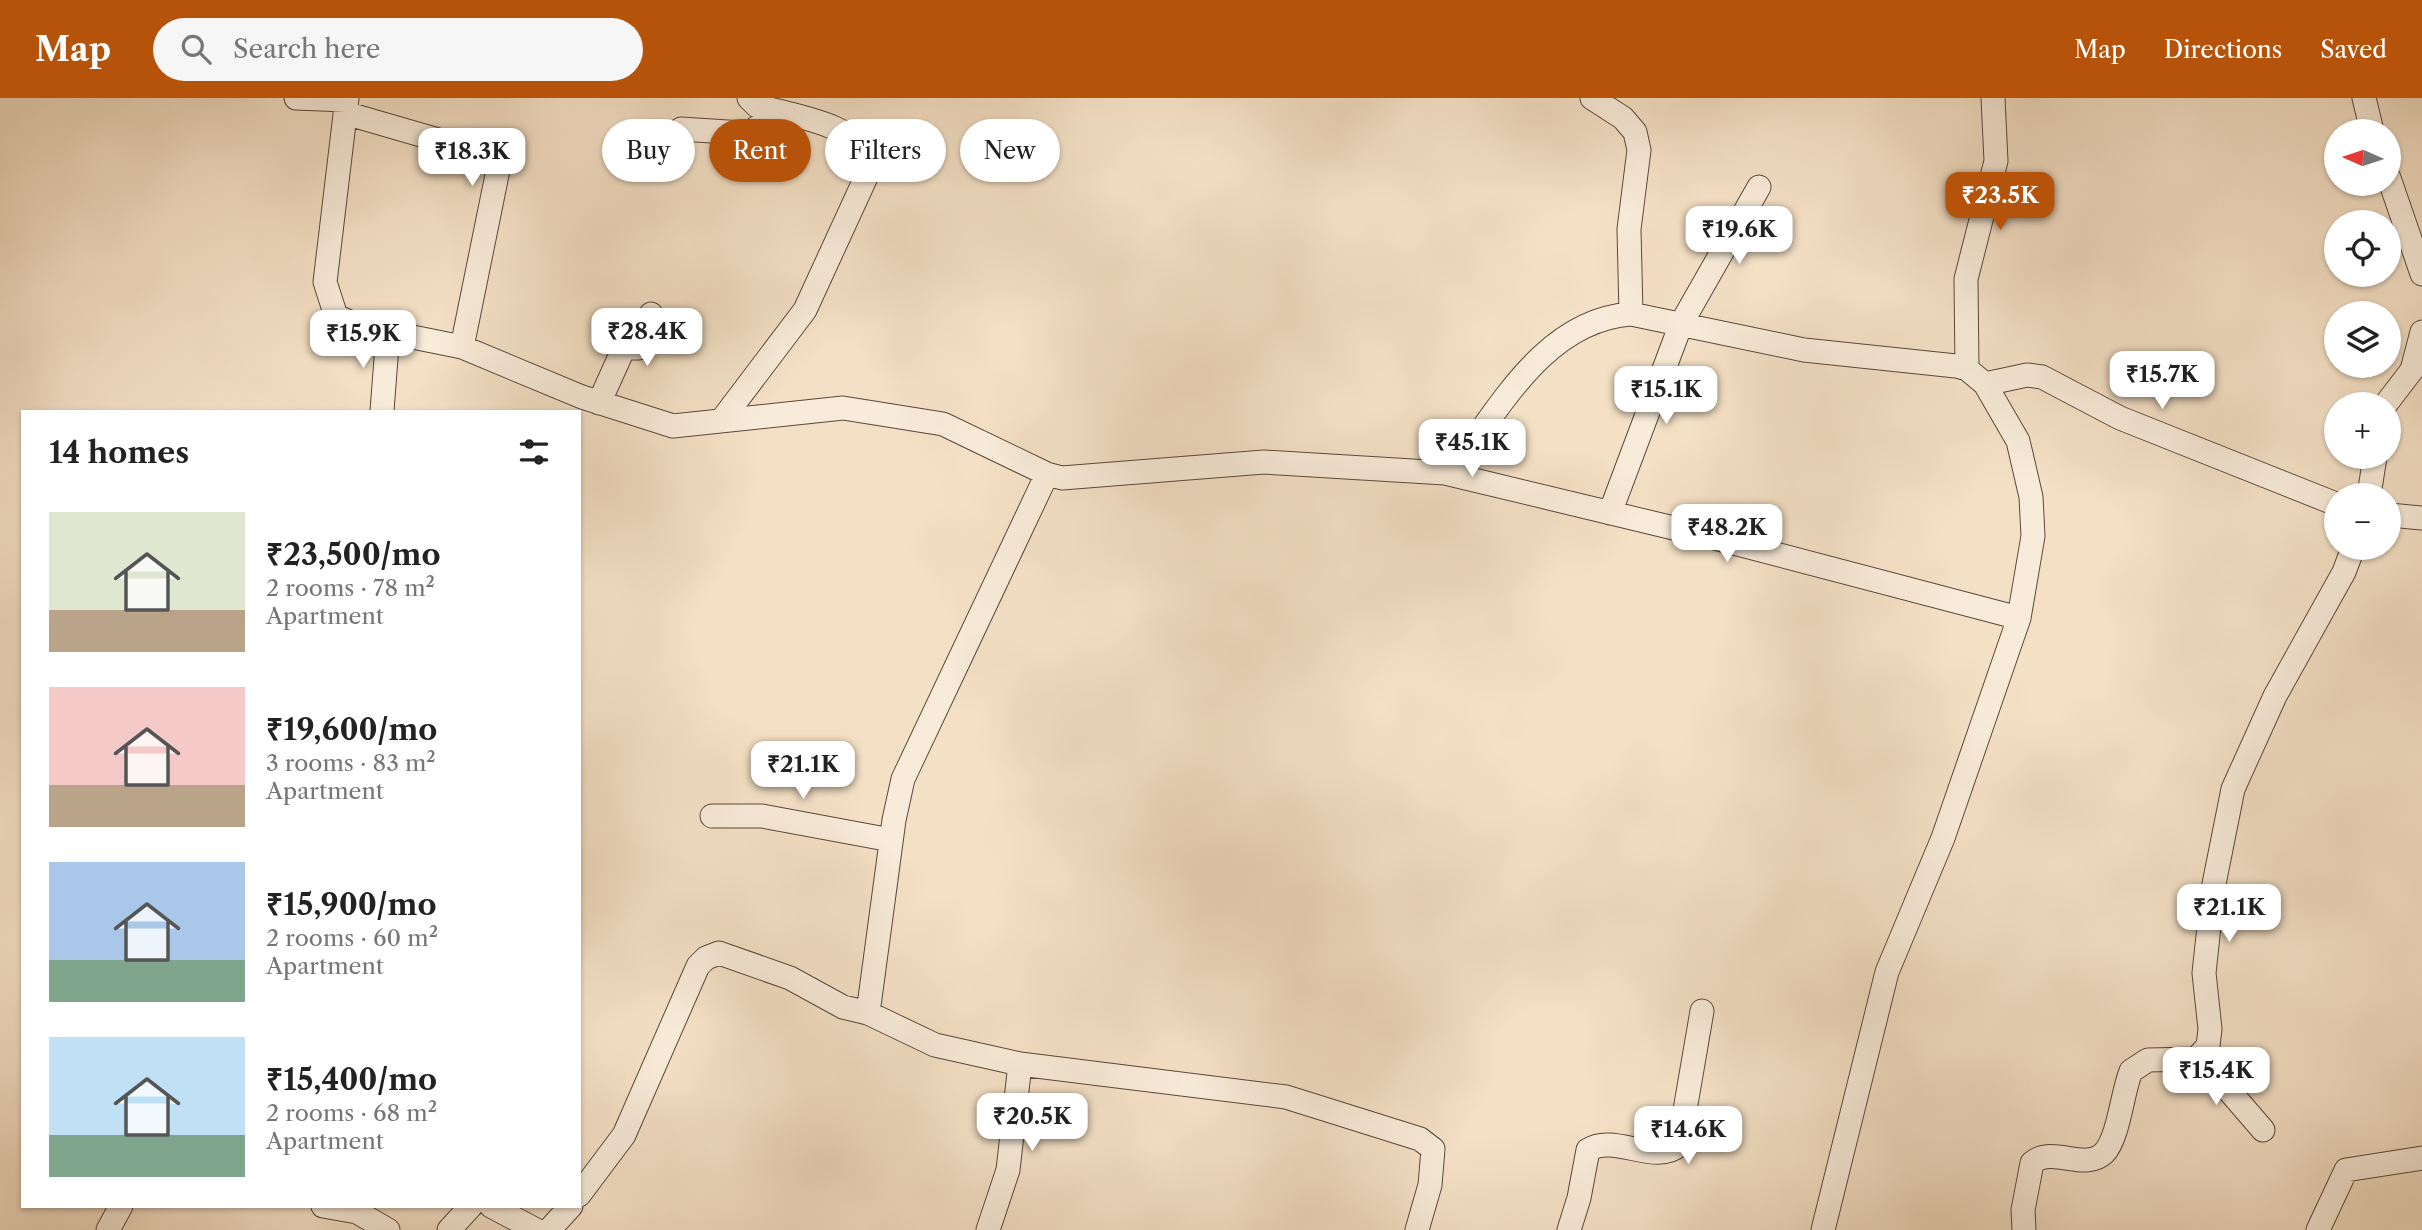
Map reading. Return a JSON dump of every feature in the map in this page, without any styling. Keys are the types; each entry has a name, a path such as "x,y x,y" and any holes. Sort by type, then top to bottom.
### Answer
{"street":[{"path":"296,98 346,104 490,155 496,160 498,170 462,346"},
{"path":"721,421 805,310 872,164 869,151 844,132 757,106 750,98"},
{"path":"1592,98 1623,118 1634,132 1639,150 1629,229 1631,314"},
{"path":"1823,1230 1887,972 1943,838 2019,618 2033,536 2031,497 2018,441 1976,376 1966,279 1996,161 1993,98"},
{"path":"2364,98 2369,119"},
{"path":"346,104 325,282 336,316 345,322 462,346 587,407 673,426 823,408 926,421 955,428 1047,474 1077,479 1264,462 1445,473 2019,618"},
{"path":"695,130 743,133 781,113"},
{"path":"1610,513 1681,324 1759,187"},
{"path":"2395,196 2422,274"},
{"path":"587,407 624,350 639,348 642,344 651,314"},
{"path":"1445,473 1459,462 1544,352 1572,334 1615,315 1631,314 1804,350 1976,376 2042,377 2120,418 2324,499"},
{"path":"382,410 388,332"},
{"path":"2395,392 2412,370 2422,332"},
{"path":"868,1013 891,840 903,779 1047,474"},
{"path":"2401,516 2422,518"},
{"path":"2200,1056 2210,1039 2203,983 2213,888 2233,789 2276,696 2348,560"},
{"path":"712,816 762,816 891,840"},
{"path":"581,1192 624,1135 698,966 706,958 719,953 790,978 843,1007 868,1013 935,1045 1020,1063 1279,1096 1420,1139 1433,1149 1434,1162 1417,1230"},
{"path":"1569,1230 1579,1198 1588,1150 1600,1144 1667,1152 1679,1145 1702,1011"},
{"path":"2200,1056 2263,1129"},
{"path":"2024,1230 2027,1184 2032,1163 2046,1155 2095,1158 2105,1152 2111,1140 2127,1082 2138,1064 2148,1060 2200,1056"},
{"path":"988,1230 1008,1170 1020,1063"},
{"path":"2318,1230 2346,1170 2422,1158"},
{"path":"108,1230 120,1208"},
{"path":"334,1208 357,1212 388,1230"},
{"path":"449,1230 469,1208"},
{"path":"495,1208 536,1230"},
{"path":"549,1230 569,1208"}]}
